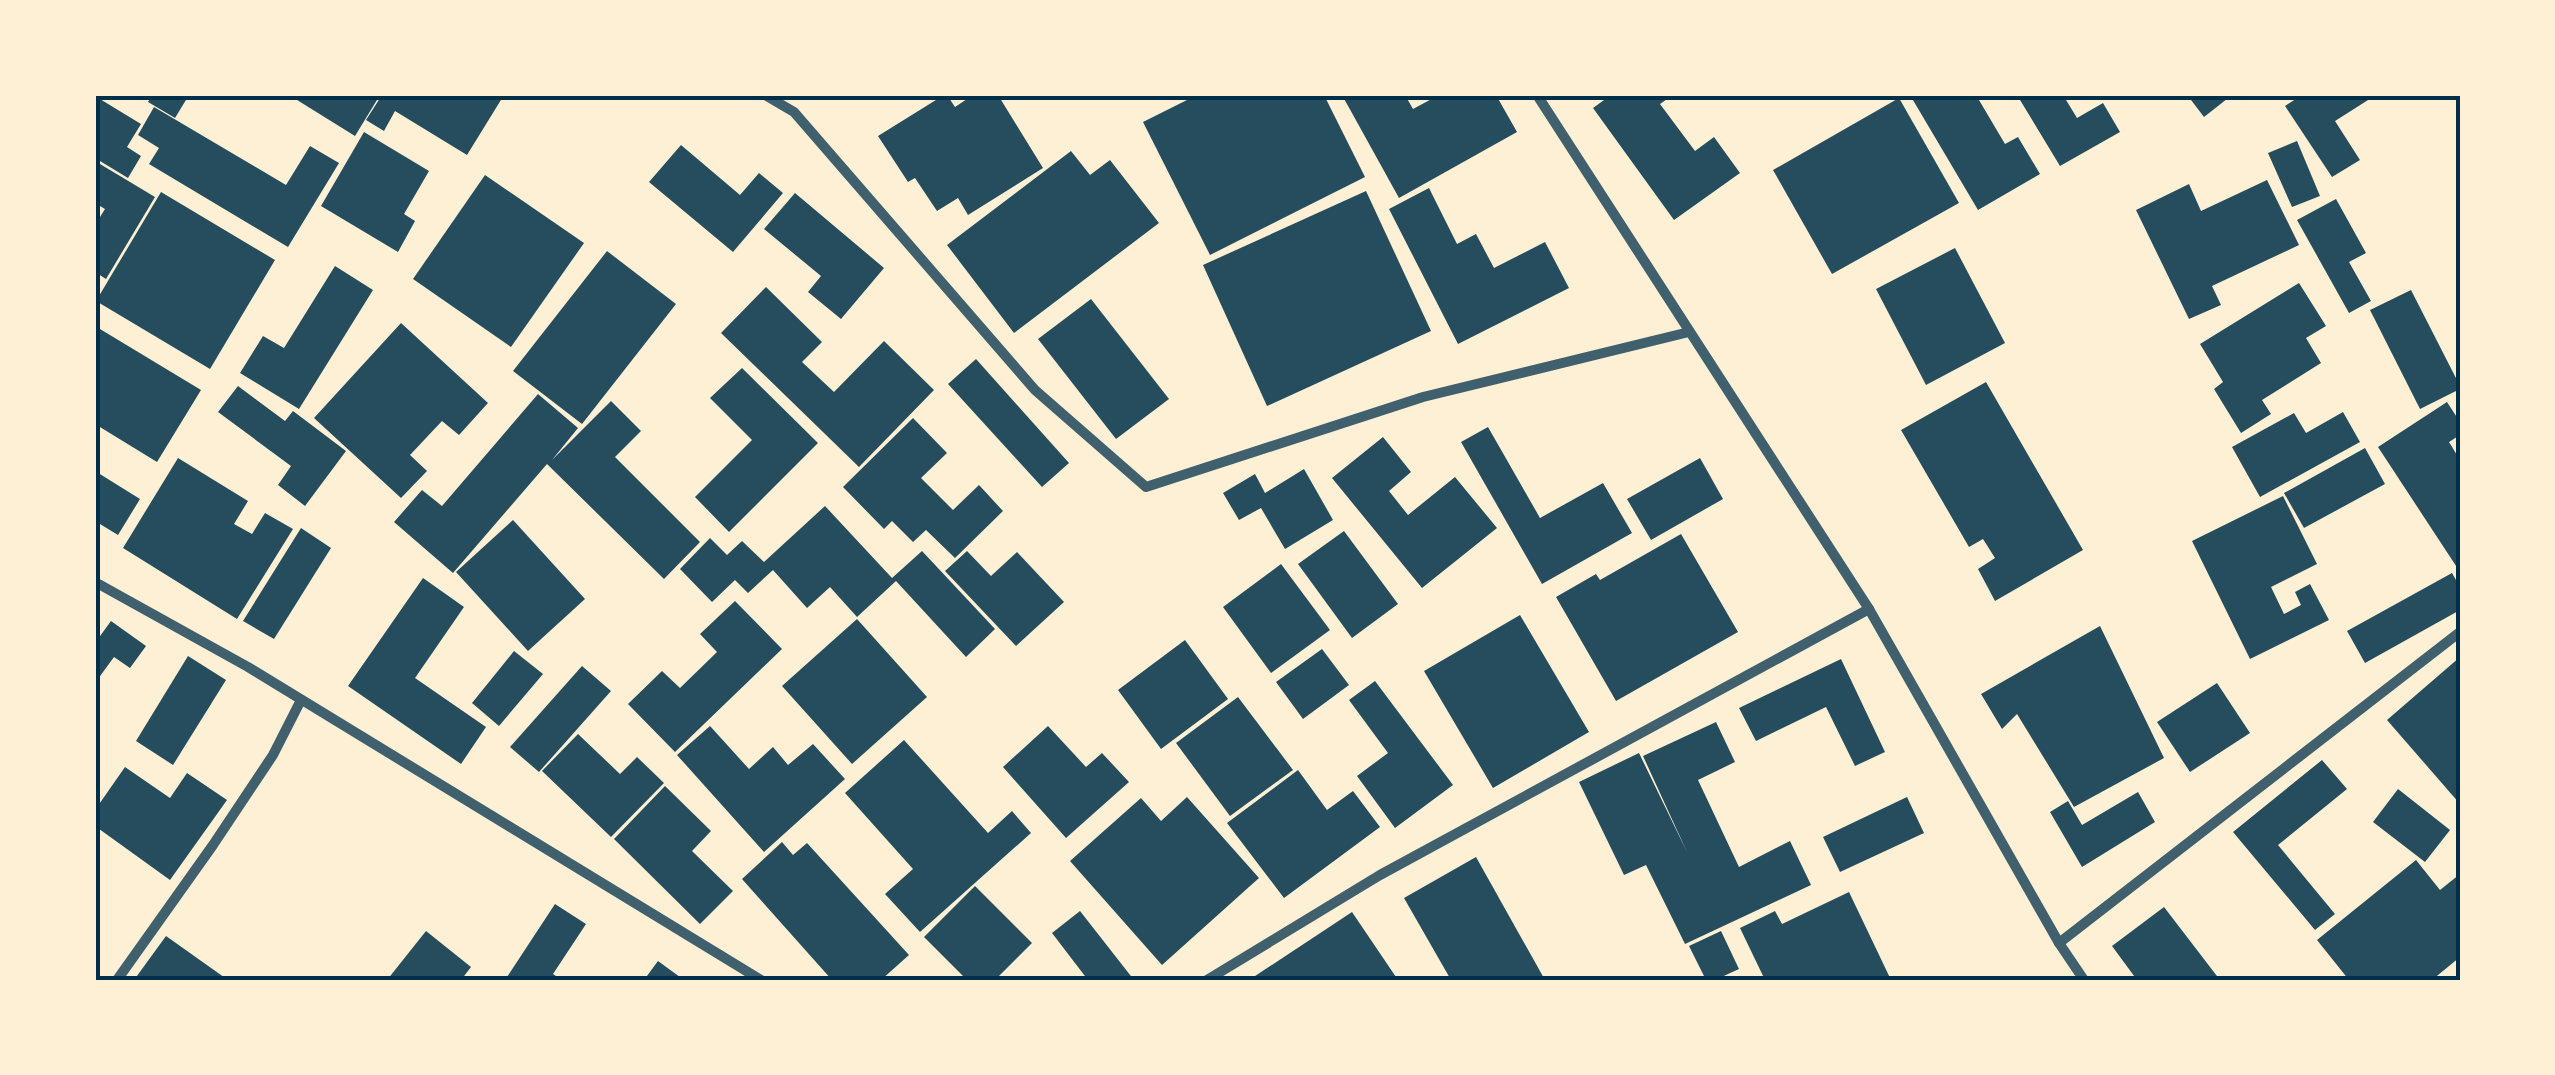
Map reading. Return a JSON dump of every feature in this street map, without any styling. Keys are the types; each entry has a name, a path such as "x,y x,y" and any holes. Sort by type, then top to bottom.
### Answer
{"street":[{"path":"765,95 794,112 1034,390 1146,487 1423,397 1690,332"},
{"path":"1537,95 1869,609 2084,980"},
{"path":"95,582 248,666 761,980"},
{"path":"1207,980 1380,875 1869,609"},
{"path":"2060,944 2460,632"},
{"path":"117,980 214,846 273,756 301,700"}],"building":[{"path":"152,95 189,95 175,118 148,102"},
{"path":"289,95 380,95 355,136"},
{"path":"382,95 504,95 467,155 395,111 384,131 366,120"},
{"path":"944,95 955,107 973,95 998,95 1043,168 968,215 958,198 937,211 915,178 908,182 878,136"},
{"path":"1197,95 1324,95 1365,177 1210,255 1143,122"},
{"path":"1342,95 1405,95 1413,109 1439,95 1496,95 1517,132 1399,198"},
{"path":"1611,95 1673,95 1660,104 1695,151 1714,137 1740,173 1674,220 1593,108"},
{"path":"1910,95 1976,95 2005,144 2018,137 2040,174 1978,210"},
{"path":"2017,95 2063,95 2077,118 2103,103 2120,132 2060,166"},
{"path":"2190,95 2232,95 2204,117"},
{"path":"2302,95 2376,95 2335,121 2360,160 2332,177 2285,106"},
{"path":"95,96 141,124 127,147 141,156 128,178 95,158"},
{"path":"1899,98 1959,203 1832,274 1773,170"},
{"path":"154,107 286,185 310,146 339,163 288,247 149,164 159,148 138,135"},
{"path":"364,132 429,171 404,214 415,221 398,252 321,206"},
{"path":"2297,141 2320,196 2292,207 2268,153"},
{"path":"681,145 740,195 759,173 783,193 733,252 649,182"},
{"path":"1071,151 1090,175 1110,160 1159,223 1014,333 947,245"},
{"path":"95,161 155,197 106,279 95,272 95,225 105,209 95,203"},
{"path":"485,175 584,243 511,347 413,279"},
{"path":"2267,180 2299,245 2212,286 2221,305 2189,319 2136,210 2189,184 2201,211"},
{"path":"1429,188 1457,244 1476,234 1494,268 1545,242 1569,288 1458,344 1389,209"},
{"path":"1366,191 1431,331 1267,406 1203,265"},
{"path":"161,192 275,260 210,369 96,301"},
{"path":"795,193 884,268 841,319 808,292 821,276 764,229"},
{"path":"2336,199 2366,253 2349,262 2371,301 2349,313 2297,220"},
{"path":"1955,248 2005,343 1926,385 1876,289"},
{"path":"607,251 676,304 582,424 513,371"},
{"path":"335,266 373,290 299,409 240,373 263,336 284,348"},
{"path":"2299,283 2326,326 2306,338 2321,363 2262,400 2271,414 2241,433 2214,389 2223,382 2200,344"},
{"path":"766,287 822,342 802,362 834,392 884,341 934,390 859,467 721,333"},
{"path":"2411,290 2460,386 2420,409 2370,310"},
{"path":"1091,299 1169,399 1116,439 1038,339"},
{"path":"401,323 488,403 459,435 442,421 410,455 427,471 401,498 314,418"},
{"path":"95,326 201,390 157,462 95,424"},
{"path":"976,359 1069,463 1042,487 948,384"},
{"path":"742,368 818,443 729,532 695,497 752,440 710,398"},
{"path":"1986,382 2083,550 1995,601 1978,569 1995,558 1983,539 1969,547 1901,430"},
{"path":"238,386 285,421 293,411 346,451 305,506 278,485 291,466 218,412"},
{"path":"538,394 578,428 552,460 611,401 641,431 615,457 700,542 664,579 547,464 453,573 394,522 422,490 442,506"},
{"path":"2447,402 2460,422 2460,435 2449,442 2460,460 2460,572 2378,447"},
{"path":"2343,412 2360,442 2260,497 2232,447 2294,413 2306,433"},
{"path":"913,418 947,453 921,478 953,510 979,485 1003,511 955,558 926,530 913,542 892,521 884,529 843,487"},
{"path":"1488,427 1540,518 1603,483 1632,533 1542,584 1461,442"},
{"path":"1383,437 1411,472 1389,491 1408,515 1455,477 1497,528 1422,588 1332,478"},
{"path":"2365,448 2385,484 2304,528 2284,493"},
{"path":"178,458 248,501 234,524 252,534 265,513 293,529 237,619 123,548"},
{"path":"1700,458 1723,499 1651,540 1627,499"},
{"path":"1304,469 1333,520 1285,549 1261,508 1239,520 1223,493 1255,474 1265,493"},
{"path":"95,471 140,499 118,535 95,521"},
{"path":"2283,496 2317,564 2271,587 2284,614 2301,605 2295,592 2310,584 2329,620 2250,659 2192,541"},
{"path":"825,506 892,578 922,551 995,629 966,657 896,581 857,617 830,587 807,608 773,570 748,593 735,580 712,602 680,569 710,538 727,555 742,541 764,562"},
{"path":"513,520 585,599 528,651 456,572"},
{"path":"301,528 331,548 274,639 243,621"},
{"path":"1344,531 1398,604 1352,638 1298,564"},
{"path":"1681,534 1738,632 1616,701 1556,597 1596,574 1600,580"},
{"path":"967,551 991,576 1017,552 1064,602 1016,646 945,571"},
{"path":"1281,564 1330,630 1271,673 1223,607"},
{"path":"2452,573 2460,587 2460,610 2365,663 2347,631"},
{"path":"423,578 464,607 415,678 486,727 461,764 348,686"},
{"path":"735,601 782,649 675,752 628,704 662,671 680,688 717,652 700,634"},
{"path":"1520,615 1589,732 1493,788 1424,671"},
{"path":"857,619 927,697 852,764 782,686"},
{"path":"111,621 146,646 130,668 114,657 95,683 95,643"},
{"path":"2100,626 2164,758 2074,807 2017,714 2002,729 1981,694"},
{"path":"1185,640 1228,699 1161,749 1118,690"},
{"path":"1322,649 1349,685 1303,719 1276,682"},
{"path":"514,651 543,674 499,726 472,703"},
{"path":"188,656 226,680 173,765 136,741"},
{"path":"2460,657 2460,804 2387,720"},
{"path":"1841,659 1885,752 1855,766 1826,707 1756,741 1739,708"},
{"path":"582,666 611,691 539,772 510,747"},
{"path":"1375,681 1453,785 1395,828 1357,776 1388,753 1349,700"},
{"path":"2217,683 2250,733 2190,772 2157,722"},
{"path":"1238,697 1293,770 1230,816 1176,743"},
{"path":"1716,722 1735,762 1698,780 1739,867 1790,841 1811,885 1685,944 1646,865 1624,875 1579,782 1639,753 1687,852 1643,756"},
{"path":"710,726 749,769 773,747 788,765 813,744 845,779 764,852 677,755"},
{"path":"1048,726 1086,767 1102,753 1129,782 1066,838 1003,767"},
{"path":"578,734 620,774 637,757 664,783 611,837 542,771"},
{"path":"904,740 988,833 1012,811 1031,833 920,932 885,894 913,869 845,793"},
{"path":"2322,760 2347,789 2278,845 2335,914 2315,930 2233,832"},
{"path":"125,767 170,798 187,773 227,800 170,880 95,826 95,810"},
{"path":"1298,770 1327,810 1353,791 1380,827 1284,898 1227,823"},
{"path":"665,786 711,831 692,851 733,891 700,924 614,839"},
{"path":"2398,789 2450,830 2425,862 2373,822"},
{"path":"2138,792 2155,822 2082,867 2050,812 2068,801 2082,825"},
{"path":"1187,797 1259,878 1162,965 1070,861 1141,798 1161,821"},
{"path":"1907,797 1924,833 1840,872 1823,837"},
{"path":"782,842 793,855 807,843 909,955 881,980 832,980 742,879"},
{"path":"1476,857 1545,980 1451,980 1404,898"},
{"path":"2416,860 2440,890 2460,874 2460,957 2432,980 2349,980 2317,940"},
{"path":"975,886 1032,943 995,980 967,980 924,937"},
{"path":"1849,892 1891,980 1765,980 1740,928 1775,911 1782,924"},
{"path":"555,904 586,924 553,974 562,980 505,980"},
{"path":"2164,907 2220,980 2137,980 2112,946"},
{"path":"1080,911 1134,980 1088,980 1052,933"},
{"path":"1352,912 1398,980 1249,980"},
{"path":"426,931 471,967 461,980 387,980"},
{"path":"1721,931 1739,969 1706,980 1689,946"},
{"path":"166,936 228,980 134,980"},
{"path":"658,961 684,980 644,980"}]}
